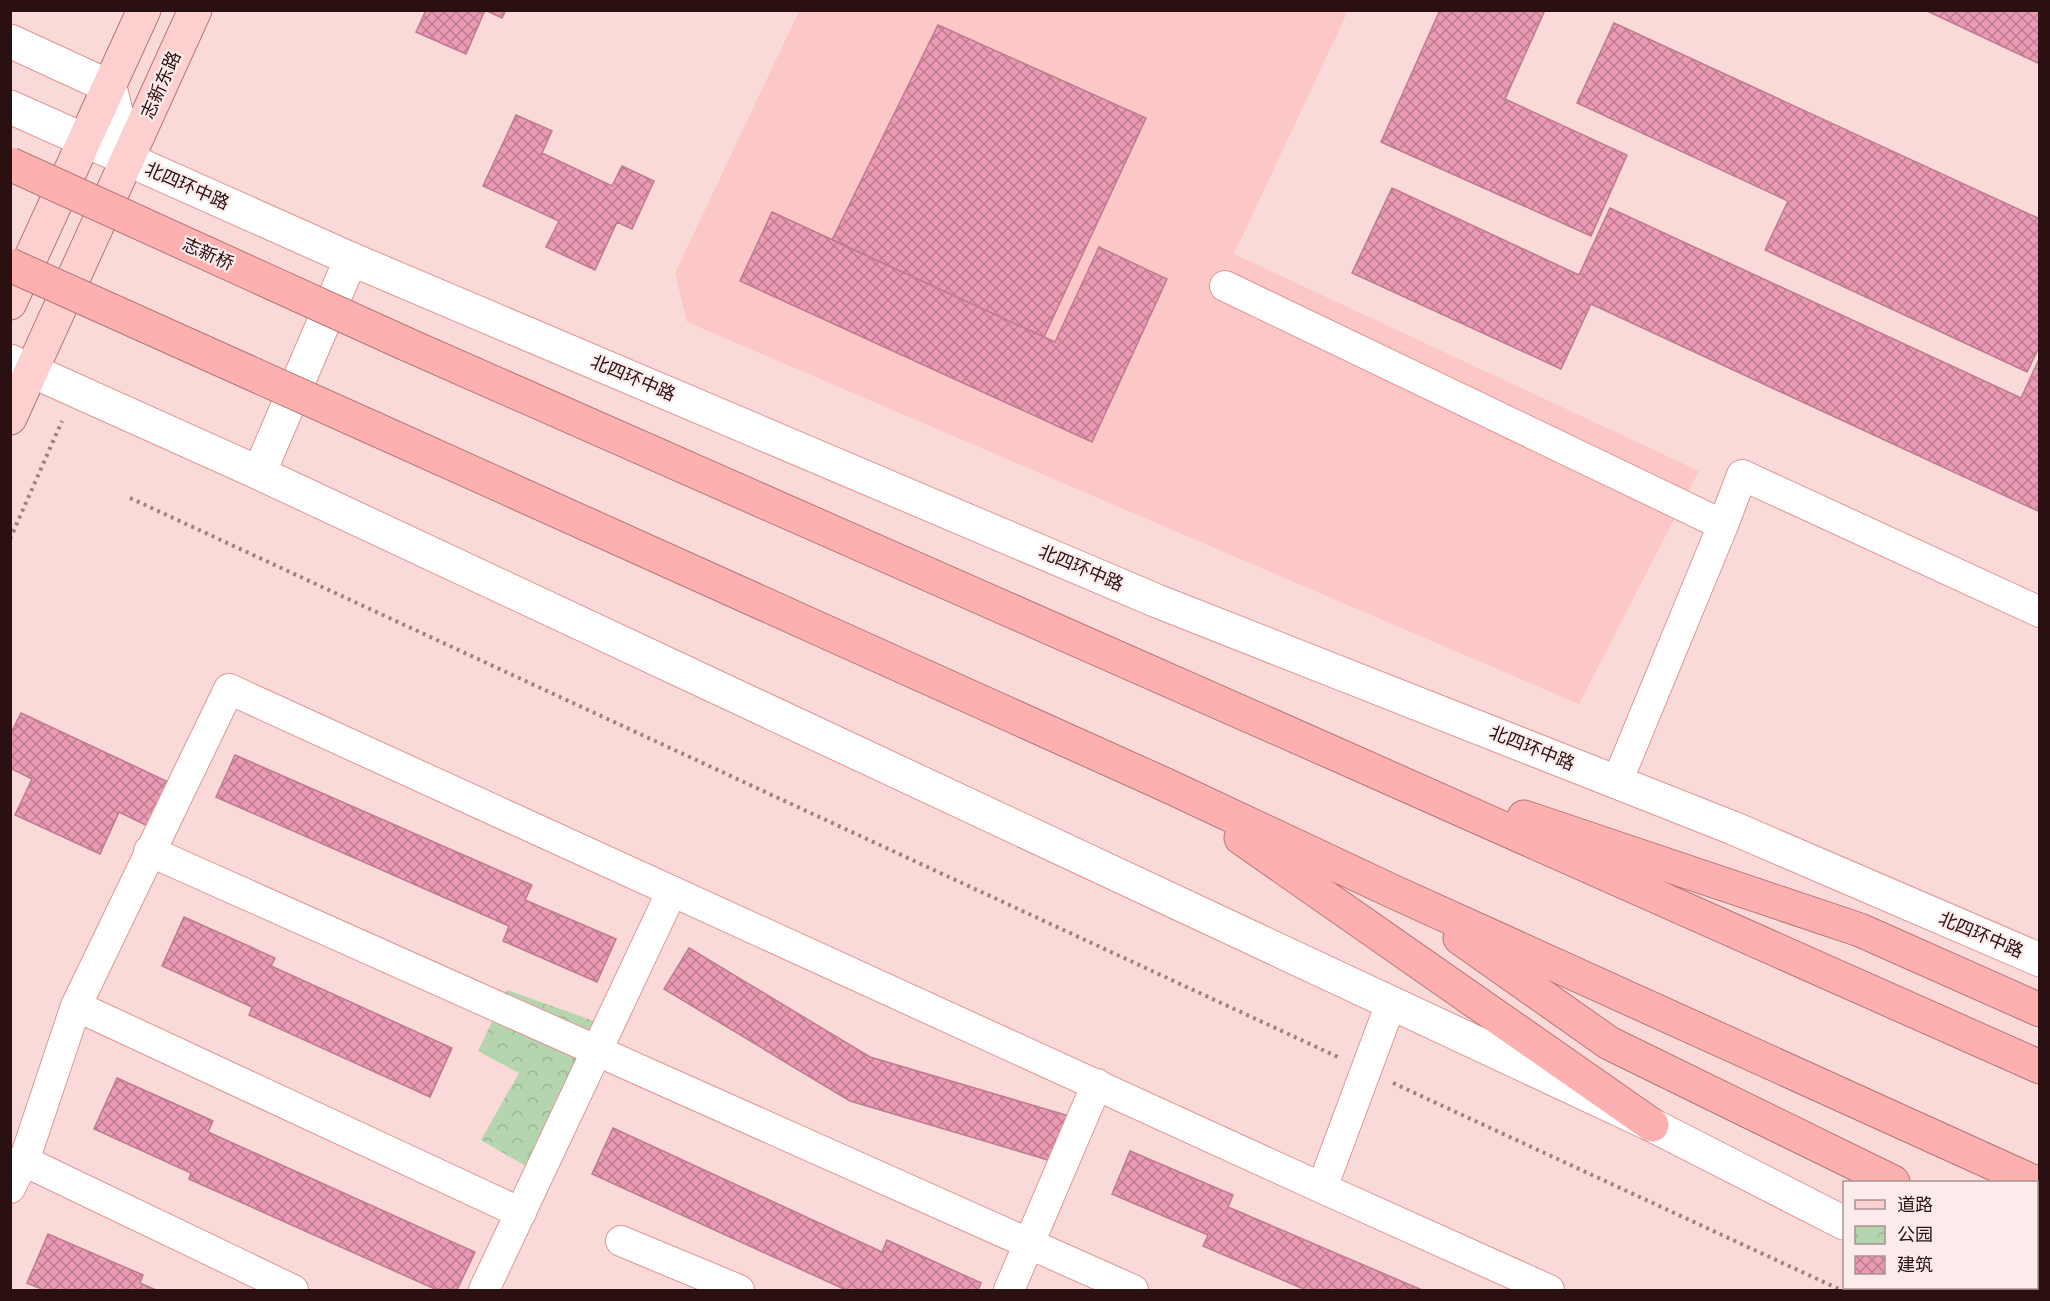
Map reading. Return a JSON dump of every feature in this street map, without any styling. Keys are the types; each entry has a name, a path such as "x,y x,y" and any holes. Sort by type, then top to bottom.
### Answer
{"highway":[{"name":"志新桥","path":"10,164 406,344 1329,751"},
{"path":"10,265 1166,786 2030,1181"},
{"path":"1329,751 1860,930 2040,1010"},
{"path":"1329,751 2040,1067"},
{"path":"1166,786 1652,1125"},
{"path":"1394,892 1609,1043 1891,1181"}],"main road":[{"path":"10,303 144,10"},
{"name":"志新东路","path":"10,418 21,366 128,160 195,10"}],"street":[{"path":"10,41 110,87"},
{"name":"北四环中路","path":"110,87 128,160"},
{"name":"北四环中路","path":"10,107 351,259 1157,600 1733,828 2040,960"},
{"path":"259,473 351,259"},
{"path":"1225,286 1723,525"},
{"path":"21,366 259,473 1652,1125 1843,1221"},
{"path":"1617,782 1743,475 2040,612"},
{"path":"10,1188 24,1161 76,1006 229,689 1549,1290"},
{"path":"149,851 1133,1290"},
{"path":"484,1290 672,891"},
{"path":"1322,1188 1391,1003"},
{"path":"76,1006 521,1213"},
{"path":"1009,1290 1097,1084"},
{"path":"24,1161 293,1290"},
{"path":"621,1241 739,1290"}],"path":[{"path":"10,539 75,391"},
{"path":"130,498 1841,1290"}],"shaded area":[{"path":"799,11 1348,11 1234,254 1699,471 1579,704 687,322 675,273"}],"green space":[{"path":"507,990 608,1026 539,1174 481,1140 519,1073 478,1051"}],"building":[{"path":"426,10 485,10 466,54 416,32"},
{"path":"485,10 506,10 502,18"},
{"path":"1440,10 1545,10 1505,99 1627,155 1591,236 1381,142"},
{"path":"1925,10 2040,10 2040,64"},
{"path":"1614,23 2040,219 2040,345 2027,372 1765,250 1788,201 1577,103"},
{"path":"938,25 1146,118 1044,337 832,240"},
{"path":"516,115 552,131 542,153 612,186 622,166 654,181 632,229 617,222 595,270 546,247 559,221 483,186"},
{"path":"1392,188 1579,275 1610,208 2021,398 2040,357 2040,512 1591,304 1561,369 1352,273"},
{"path":"772,212 1055,342 1099,247 1167,279 1092,442 740,281"},
{"path":"21,713 177,786 156,830 119,812 100,854 15,815 32,779 10,768 10,735"},
{"path":"235,755 532,885 525,900 616,939 597,982 503,941 509,926 216,797"},
{"path":"184,917 275,958 271,966 452,1048 430,1097 249,1015 252,1007 162,966"},
{"path":"689,948 870,1057 1069,1116 1055,1162 850,1101 664,989"},
{"path":"117,1078 213,1121 208,1132 475,1252 457,1290 437,1290 189,1179 191,1173 94,1129"},
{"path":"613,1128 882,1252 887,1240 981,1283 978,1290 846,1290 592,1174"},
{"path":"1130,1151 1233,1195 1228,1207 1422,1290 1306,1290 1203,1246 1208,1235 1112,1194"},
{"path":"48,1234 143,1275 140,1283 156,1290 44,1290 27,1283"}]}
